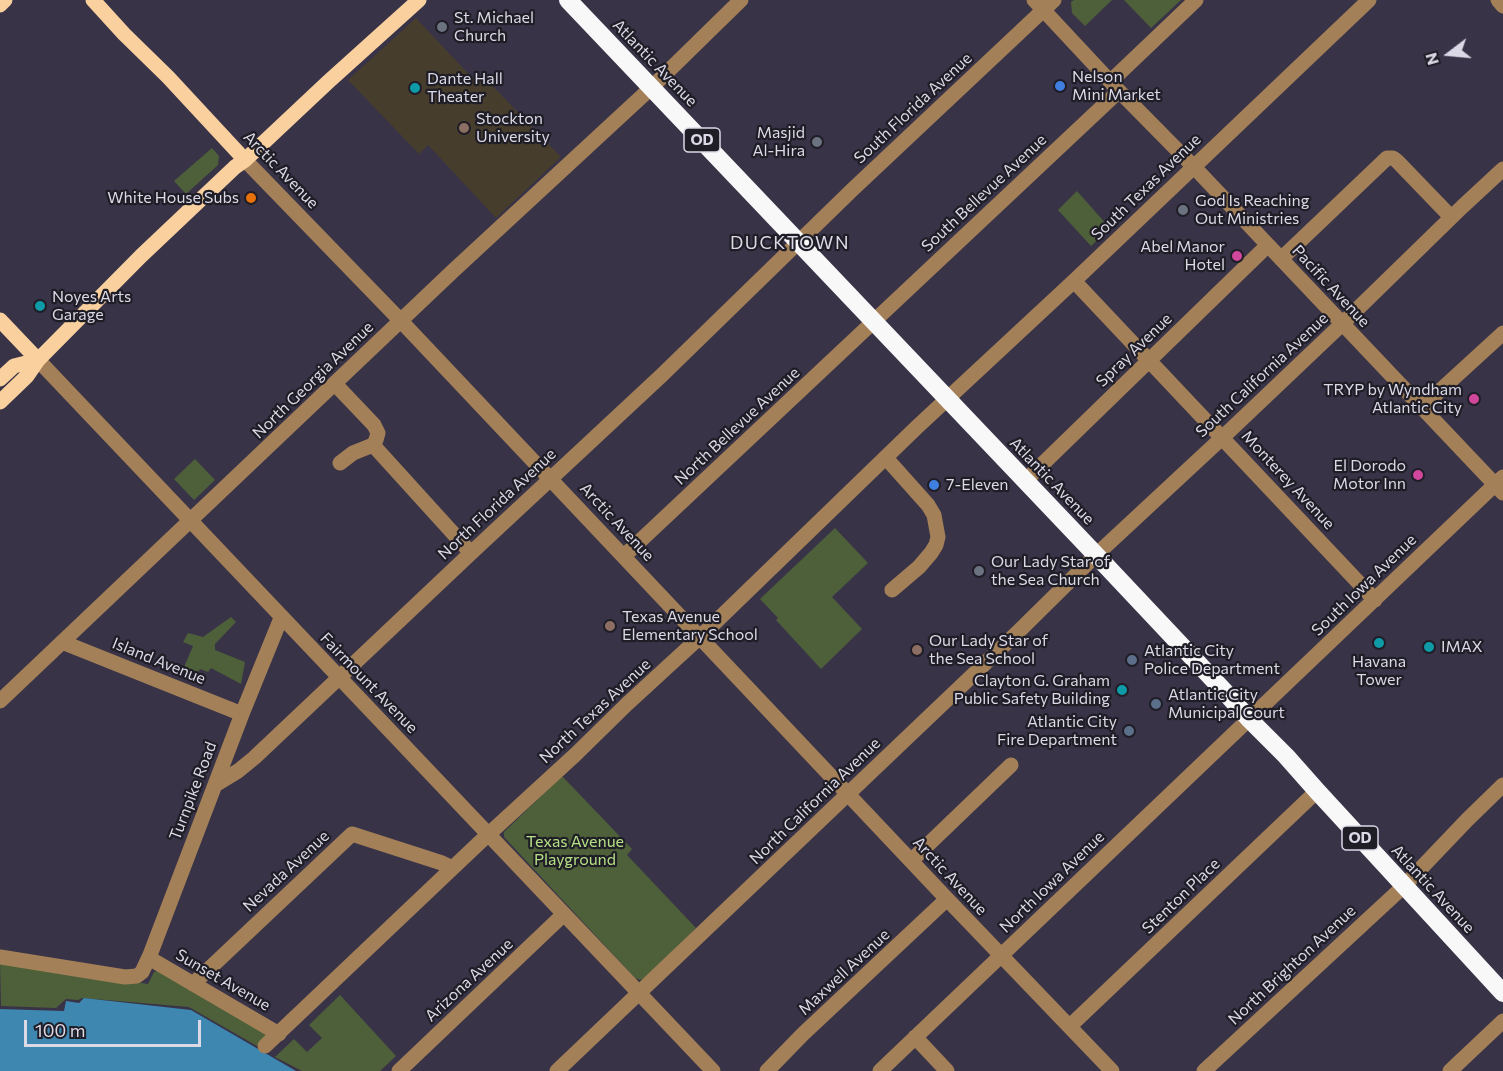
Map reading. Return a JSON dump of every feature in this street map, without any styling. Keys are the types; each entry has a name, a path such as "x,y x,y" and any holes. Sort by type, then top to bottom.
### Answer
{"highway":[{"name":"Atlantic Avenue","path":"568,0 1286,756 1503,993"}],"main road":[{"path":"0,5 5,0"},
{"name":"Arctic Avenue","path":"93,0 245,160"},
{"path":"0,402 27,376 38,360 141,256 328,81 419,0"},
{"name":"Fairmount Avenue","path":"0,320 38,360"},
{"path":"0,379 14,366 38,360"}],"street":[{"name":"North Georgia Avenue","path":"0,701 652,87 741,0"},
{"name":"South Bellevue Avenue","path":"874,321 1115,86 1196,0"},
{"name":"South Texas Avenue","path":"948,400 1370,0"},
{"path":"1498,0 1503,6"},
{"name":"Pacific Avenue","path":"1044,3 1115,86 1421,408 1500,485"},
{"name":"South Florida Avenue","path":"798,243 1044,3"},
{"path":"1281,259 1387,158 1397,161 1451,217"},
{"name":"Arctic Avenue","path":"245,160 401,321 1112,1071"},
{"name":"South California Avenue","path":"1096,555 1503,170"},
{"name":"North Florida Avenue","path":"215,785 246,765 662,375 798,243"},
{"name":"Spray Avenue","path":"1025,481 1268,245"},
{"name":"Monterey Avenue","path":"1074,281 1375,600"},
{"name":"North Bellevue Avenue","path":"624,556 874,321"},
{"path":"1421,408 1503,333"},
{"name":"Fairmount Avenue","path":"38,360 713,1071"},
{"path":"334,384 378,432 372,445 353,453 340,463"},
{"name":"North Texas Avenue","path":"265,1046 948,400"},
{"path":"372,445 471,553"},
{"path":"886,458 928,505 934,515 938,537 931,553 919,567 892,590"},
{"name":"South Iowa Avenue","path":"1250,720 1375,600 1500,485"},
{"name":"North California Avenue","path":"557,1071 848,795 1096,555"},
{"name":"Turnpike Road","path":"0,957 121,976 137,976 144,969 281,618"},
{"name":"Island Avenue","path":"62,642 242,714"},
{"name":"North Iowa Avenue","path":"880,1071 1250,720"},
{"path":"912,860 1011,765"},
{"name":"North Brighton Avenue","path":"1204,1071 1404,886 1503,786"},
{"name":"Stenton Place","path":"1070,1026 1317,791"},
{"name":"Nevada Avenue","path":"194,984 352,834 453,868"},
{"name":"Maxwell Avenue","path":"767,1071 947,899"},
{"name":"Arizona Avenue","path":"399,1071 564,914"},
{"name":"Sunset Avenue","path":"148,958 279,1034"},
{"path":"1450,1071 1503,1021"},
{"path":"915,1037 947,1071"}],"shaded area":[{"name":"Stockton University","path":"416,18 477,83 484,77 561,157 496,218 428,145 419,154 348,80"}],"green space":[{"path":"1074,0 1112,0 1085,26 1072,13 1071,2"},
{"path":"1124,0 1181,0 1151,28"},
{"path":"212,148 219,156 218,165 186,194 174,181"},
{"path":"1077,191 1111,227 1091,246 1058,210"},
{"path":"195,459 215,480 194,500 174,479"},
{"path":"835,528 868,563 832,597 862,629 821,669 760,599"},
{"path":"231,617 236,622 215,644 215,650 245,662 241,684 211,668 208,672 200,669 195,678 182,672 193,646 183,642 188,633 203,637"},
{"name":"Texas Avenue Playground","path":"562,776 632,849 627,855 696,928 646,978 640,980 635,978 504,837 504,832"},
{"path":"0,961 148,984 154,972 160,970 268,1035 257,1046 189,1007 82,998 66,999 56,1008 1,1006"},
{"path":"340,995 396,1056 380,1071 302,1071 275,1057 294,1039 307,1052 322,1038 309,1025"}],"water":[{"path":"84,998 191,1010 296,1071 0,1071 0,1009 64,1011 66,1001 79,1003"}],"place":[{"name":"St. Michael Church","path":"442,27"},
{"name":"Nelson Mini Market","path":"1060,86"},
{"name":"Dante Hall Theater","path":"415,88"},
{"name":"Stockton University","path":"464,128"},
{"name":"Masjid Al-Hira","path":"817,142"},
{"name":"White House Subs","path":"251,198"},
{"name":"God Is Reaching Out Ministries","path":"1183,210"},
{"name":"Abel Manor Hotel","path":"1237,256"},
{"name":"Noyes Arts Garage","path":"40,306"},
{"name":"TRYP by Wyndham Atlantic City","path":"1474,399"},
{"name":"El Dorodo Motor Inn","path":"1418,475"},
{"name":"7-Eleven","path":"934,485"},
{"name":"Our Lady Star of the Sea Church","path":"979,571"},
{"name":"Texas Avenue Elementary School","path":"610,626"},
{"name":"Havana Tower","path":"1379,643"},
{"name":"IMAX","path":"1429,647"},
{"name":"Our Lady Star of the Sea School","path":"917,650"},
{"name":"Atlantic City Police Department","path":"1132,660"},
{"name":"Clayton G. Graham Public Safety Building","path":"1122,690"},
{"name":"Atlantic City Municipal Court","path":"1156,704"},
{"name":"Atlantic City Fire Department","path":"1129,731"}],"district":[{"name":"DUCKTOWN","path":"790,243"}]}
